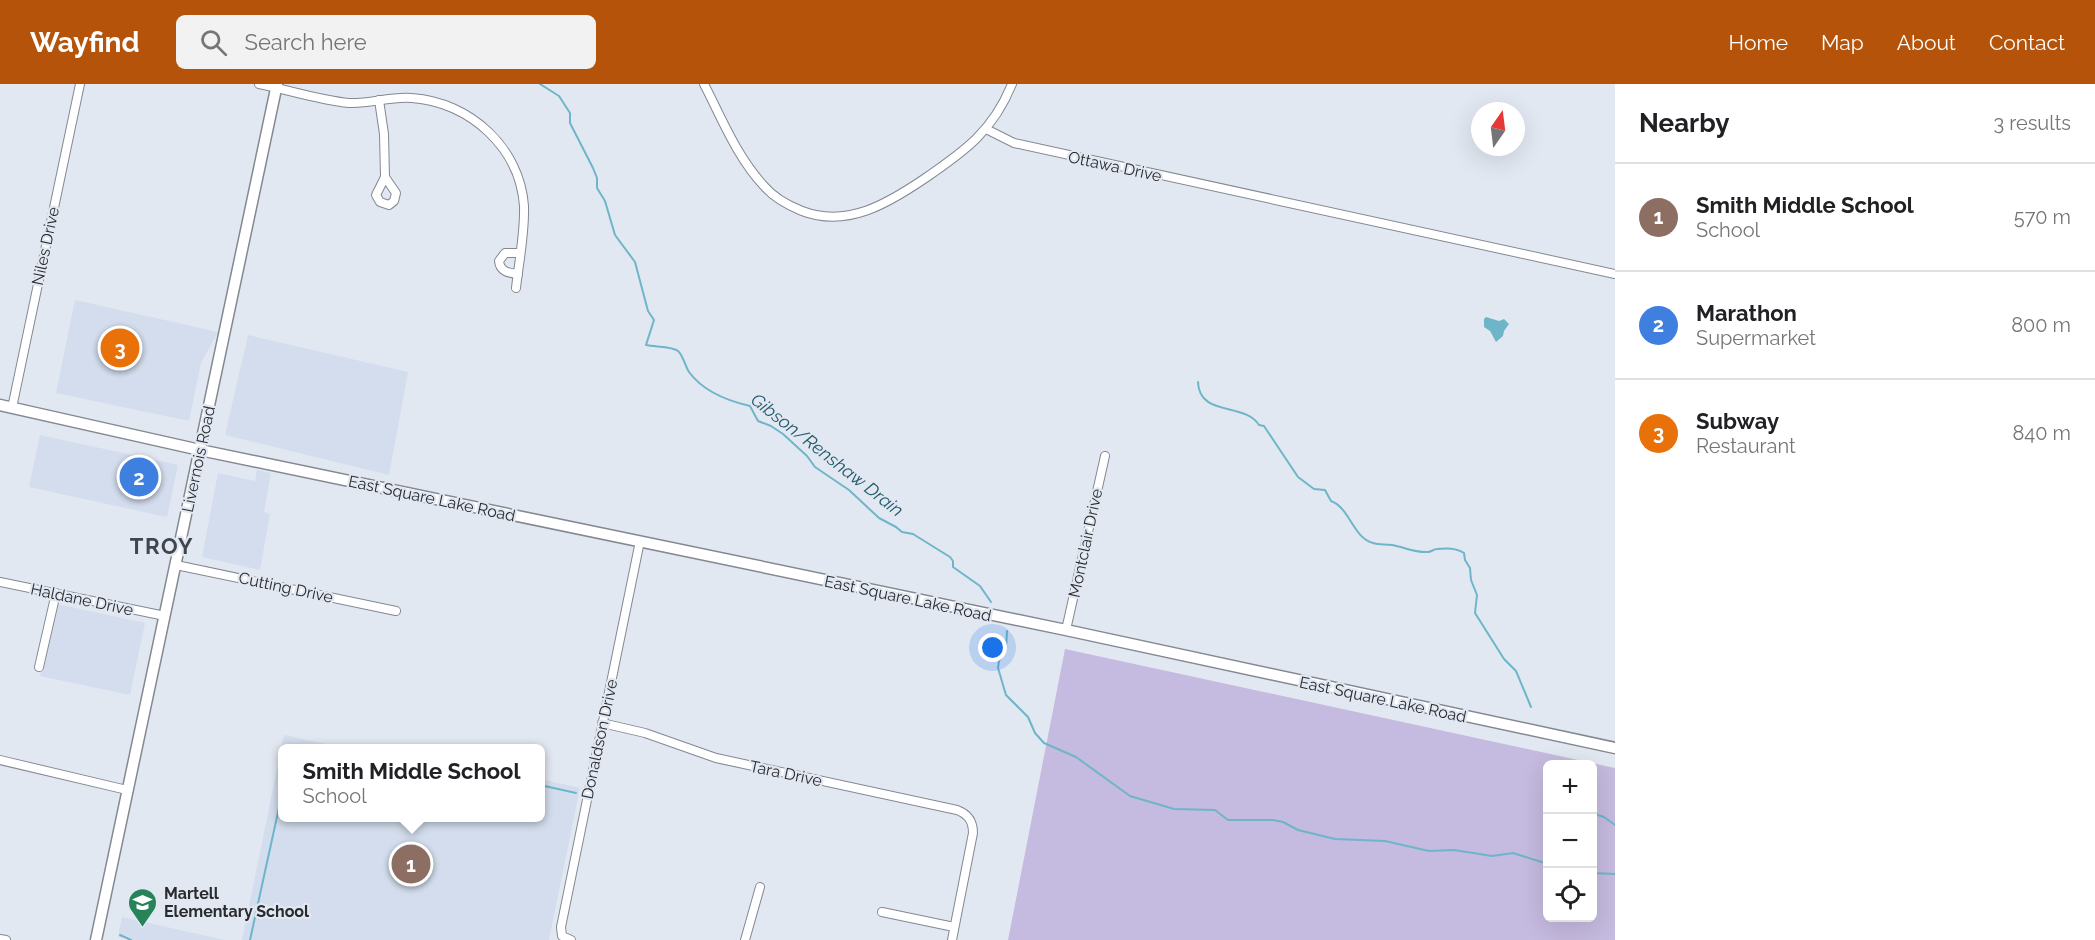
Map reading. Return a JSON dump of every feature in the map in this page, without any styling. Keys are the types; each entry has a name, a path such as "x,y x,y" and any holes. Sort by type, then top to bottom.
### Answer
{"main road":[{"name":"Livernois Road","path":"96,940 277,86"},
{"name":"East Square Lake Road","path":"0,405 200,450 1066,630 1615,748"}],"street":[{"name":"Niles Drive","path":"12,408 80,84"},
{"path":"260,84 346,102 411,98 429,101 467,116 495,138 508,155 520,183 524,209 516,288"},
{"path":"704,84 739,152 765,188 788,205 816,215 836,217 849,216 885,203 931,174 975,141 1000,110 1012,84"},
{"path":"379,100 385,177"},
{"name":"Ottawa Drive","path":"986,129 1014,144 1615,274"},
{"path":"518,274 504,271 499,261 505,253 520,253"},
{"name":"Montclair Drive","path":"1066,630 1105,456"},
{"name":"Donaldson Drive","path":"571,940 562,936 561,927 640,541"},
{"name":"Cutting Drive","path":"176,565 396,611"},
{"name":"Haldane Drive","path":"0,582 165,616"},
{"path":"39,667 56,593"},
{"name":"Tara Drive","path":"602,723 645,733 716,758 957,810 964,814 970,820 973,833 954,927"},
{"path":"0,760 128,790"},
{"path":"744,940 760,887"},
{"path":"882,912 954,927 952,940"},
{"path":"0,939 6,940"}],"shaded area":[{"path":"75,300 218,332 201,363 189,421 56,393"},
{"path":"248,335 408,372 389,475 225,435"},
{"path":"40,435 178,465 167,517 29,487"},
{"path":"257,470 271,473 264,512 270,514 260,570 202,557 218,473 255,481"},
{"path":"57,604 145,623 130,695 40,676"},
{"path":"1065,649 1578,760 1543,760 1543,922 1597,922 1597,764 1615,768 1615,940 1008,940"},
{"path":"284,735 325,744 282,744"},
{"path":"278,764 278,822 545,822 545,780 580,788 549,940 242,940"},
{"name":"Martell Elementary School","path":"122,917 225,940 133,940 118,937"}],"water":[{"path":"1486,317 1499,321 1504,319 1509,324 1503,336 1496,342 1490,331 1484,327"}],"waterway":[{"name":"Gibson/Renshaw Drain","path":"540,84 559,96 570,113 570,123 593,168 597,178 597,188 605,201 615,235 635,262 648,311 654,320 646,345 676,349 689,372 701,385 725,398 750,406 758,421 783,434 807,456 815,467 849,490 879,518 902,532 913,534 950,557 953,567 980,586 991,602"},
{"path":"1198,382 1200,393 1206,400 1214,405 1244,414 1264,426 1298,477 1314,489 1325,490 1331,501 1343,510 1366,540 1375,544 1392,545 1419,552 1447,549 1464,553 1477,595 1475,613 1504,659 1516,671 1531,707"},
{"name":"Gibson/Renshaw Drain","path":"1007,631 1006,649 998,668 1006,695 1028,717 1035,733 1044,743 1076,757 1130,796 1174,809 1215,810 1228,820 1283,822 1298,830 1335,839 1385,841 1429,851 1454,850 1492,856 1513,853 1543,862"},
{"path":"545,786 576,793"},
{"path":"250,940 278,812"},
{"path":"1595,814 1615,825"},
{"name":"Gibson/Renshaw Drain","path":"1597,873 1615,874"},
{"path":"120,935 131,940"}],"place":[{"name":"Subway","path":"120,348"},
{"name":"Marathon","path":"139,477"},
{"name":"Smith Middle School","path":"411,864"},
{"name":"Martell Elementary School","path":"143,928"}],"district":[{"name":"TROY","path":"162,546"}]}
